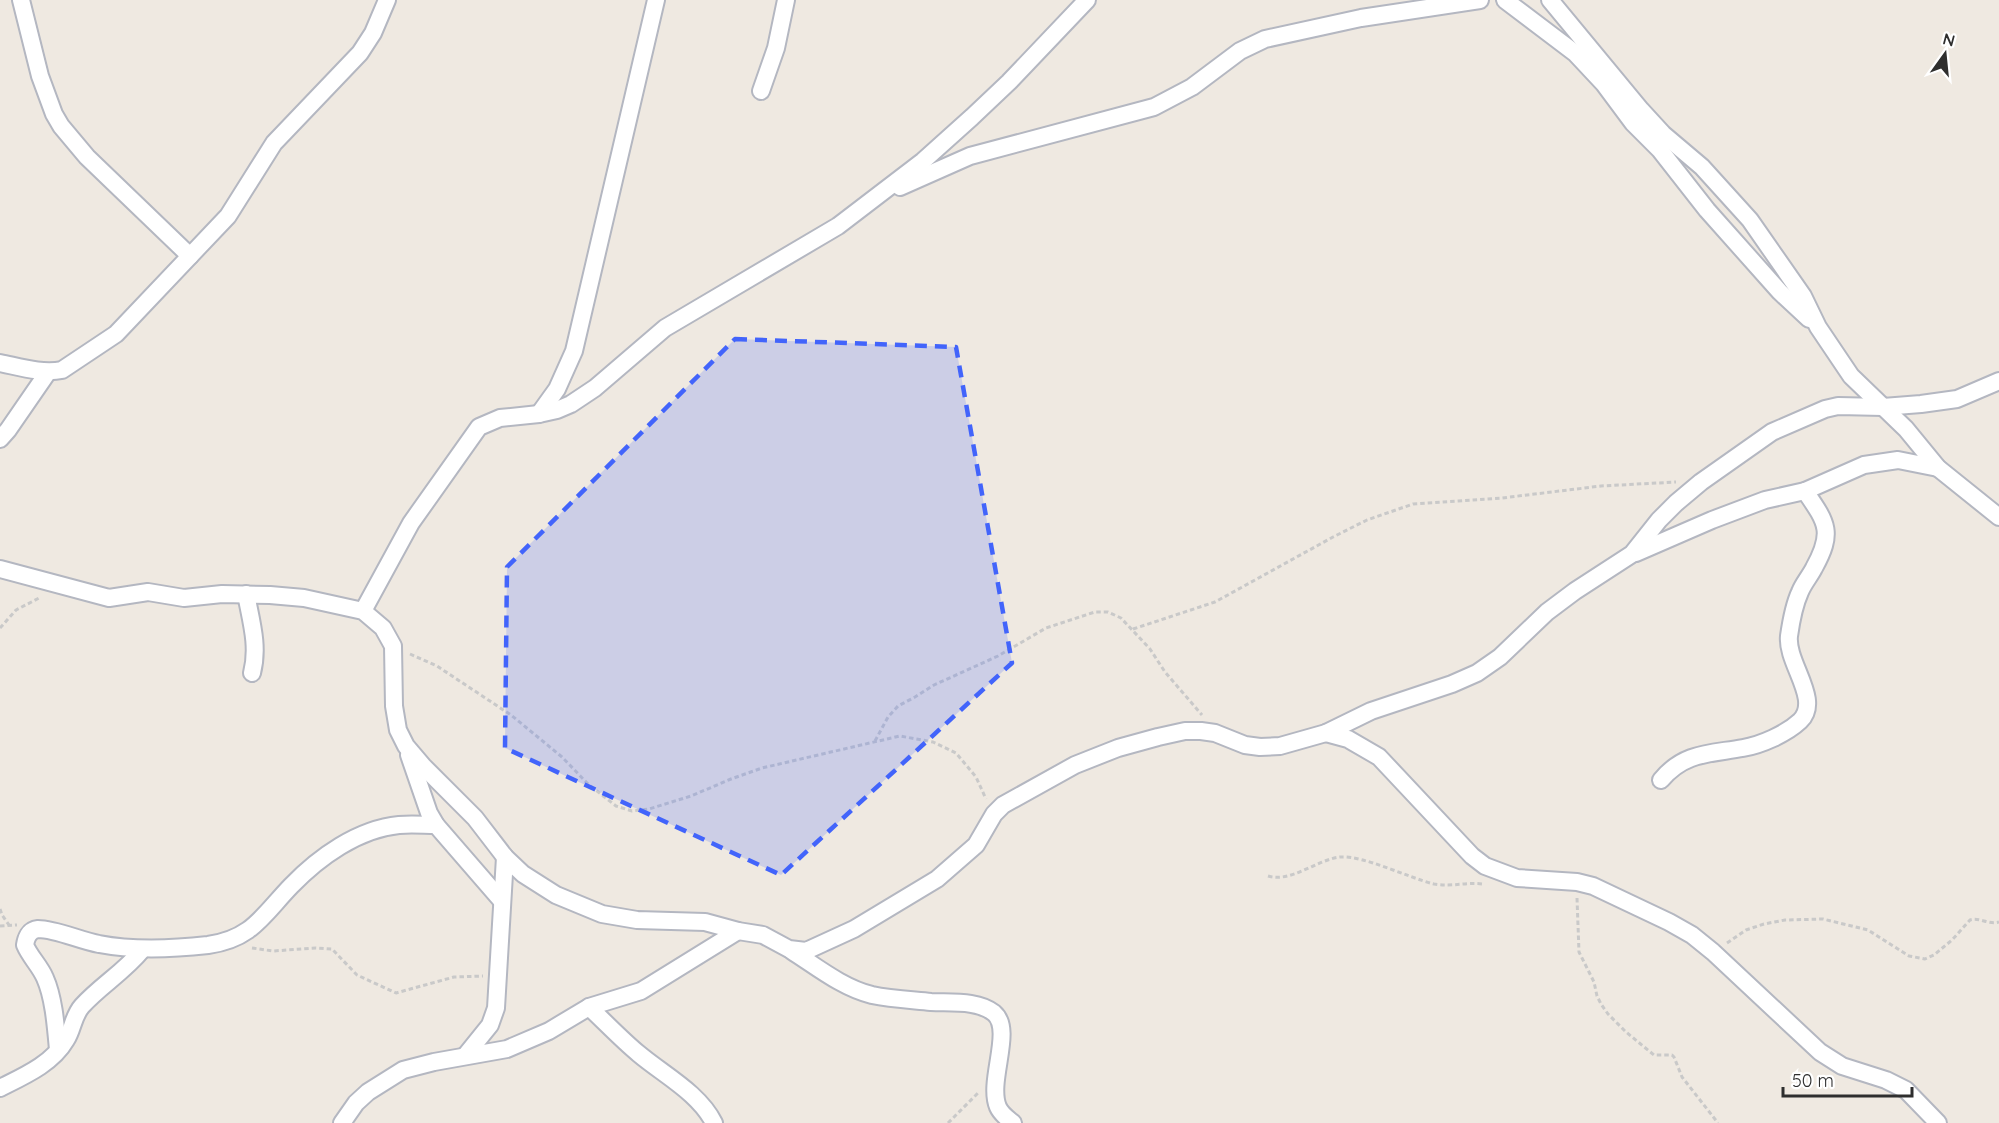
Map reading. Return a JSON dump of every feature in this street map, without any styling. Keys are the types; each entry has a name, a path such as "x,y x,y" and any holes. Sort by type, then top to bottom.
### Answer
{"street":[{"path":"21,0 40,76 54,114 61,126 87,157 190,256"},
{"path":"0,363 48,372 62,370 117,334 236,206 254,172 274,143 360,53 373,33 387,0"},
{"path":"539,414 557,389 574,351 656,0"},
{"path":"761,91 776,48 786,0"},
{"path":"363,611 411,524 478,427 500,418 557,410 579,399 666,328 838,226 923,161 972,117 1087,0"},
{"path":"877,197 970,156 1154,107 1192,87 1240,51 1265,39 1361,18 1480,0"},
{"path":"1505,0 1585,62 1633,123 1660,150 1707,210 1780,291 1818,327"},
{"path":"1550,0 1648,118 1702,167 1750,220 1803,296 1818,327 1851,376 1906,429 1938,468 1999,517"},
{"path":"0,439 48,372"},
{"path":"1632,554 1659,520 1701,482 1772,432 1814,412 1838,406 1883,407 1957,399 1999,381"},
{"path":"789,949 806,951 826,944 937,879 976,845 994,814 1003,805 1075,765 1118,748 1185,731 1215,734 1245,745 1260,747 1280,746 1326,733 1371,711 1452,684 1477,673 1500,657 1547,612 1632,554 1765,500 1805,491 1864,465 1883,460 1913,461 1938,468"},
{"path":"1661,780 1670,769 1686,759 1746,747 1787,731 1807,712 1808,701 1791,657 1789,639 1800,591 1818,562 1827,538 1821,513 1805,491"},
{"path":"0,569 110,598 148,592 184,598 246,594 304,598 363,611 383,628 393,646 394,706 398,730 406,746 429,813 436,825 501,900"},
{"path":"246,594 255,641 255,662 252,674"},
{"path":"1326,733 1348,739 1379,757 1472,856 1485,866 1517,878 1577,882 1598,888 1669,921 1692,935 1713,952 1821,1052 1842,1066 1886,1080 1906,1090 1938,1123"},
{"path":"406,746 475,819 505,857 523,874 556,895 602,914 637,920 705,922 763,935 830,975 868,994 967,1004 992,1011 1002,1031 995,1075 995,1092 998,1107 1013,1123"},
{"path":"58,1050 57,1030 45,976 25,945 27,937 36,929 104,945 142,950 200,946 231,940 247,931 300,877 342,844 376,829 402,824 436,825"},
{"path":"465,1056 490,1025 496,1008 505,857"},
{"path":"342,1123 351,1109 368,1092 402,1070 507,1049 549,1031 589,1007 641,991 738,931"},
{"path":"0,1088 34,1071 58,1050 67,1039 79,1010 127,968 142,950"},
{"path":"589,1007 639,1054 694,1097 714,1123"}],"path":[{"path":"1133,630 1215,602 1350,529 1394,509 1413,504 1502,498 1600,486 1701,482"},
{"path":"0,628 16,610 62,586"},
{"path":"875,741 888,717 898,706 934,686 999,656 1046,628 1095,612 1108,612 1121,618 1133,630 1150,649 1165,672 1190,699 1215,734"},
{"path":"393,646 437,666 511,715 562,757 588,784 616,806 632,811 649,809 691,796 731,778 762,768 900,736 933,742 956,753 976,777 994,814"},
{"path":"1268,876 1282,878 1323,861 1347,857 1434,884 1449,886 1471,883 1486,884"},
{"path":"1577,882 1579,952 1594,982 1601,1004 1626,1032 1654,1055 1674,1057 1682,1077 1718,1123"},
{"path":"0,909 9,925"},
{"path":"1713,952 1746,930 1764,924 1785,920 1823,919 1868,930 1909,956 1925,959 1934,955 1952,940 1970,920 1992,924 1999,922"},
{"path":"231,940 266,951 320,948 332,950 355,974 396,993 454,977 499,975"},
{"path":"948,1123 995,1075"}],"highlighted area":[{"path":"735,339 956,347 1012,663 781,875 505,748 507,567"}]}
